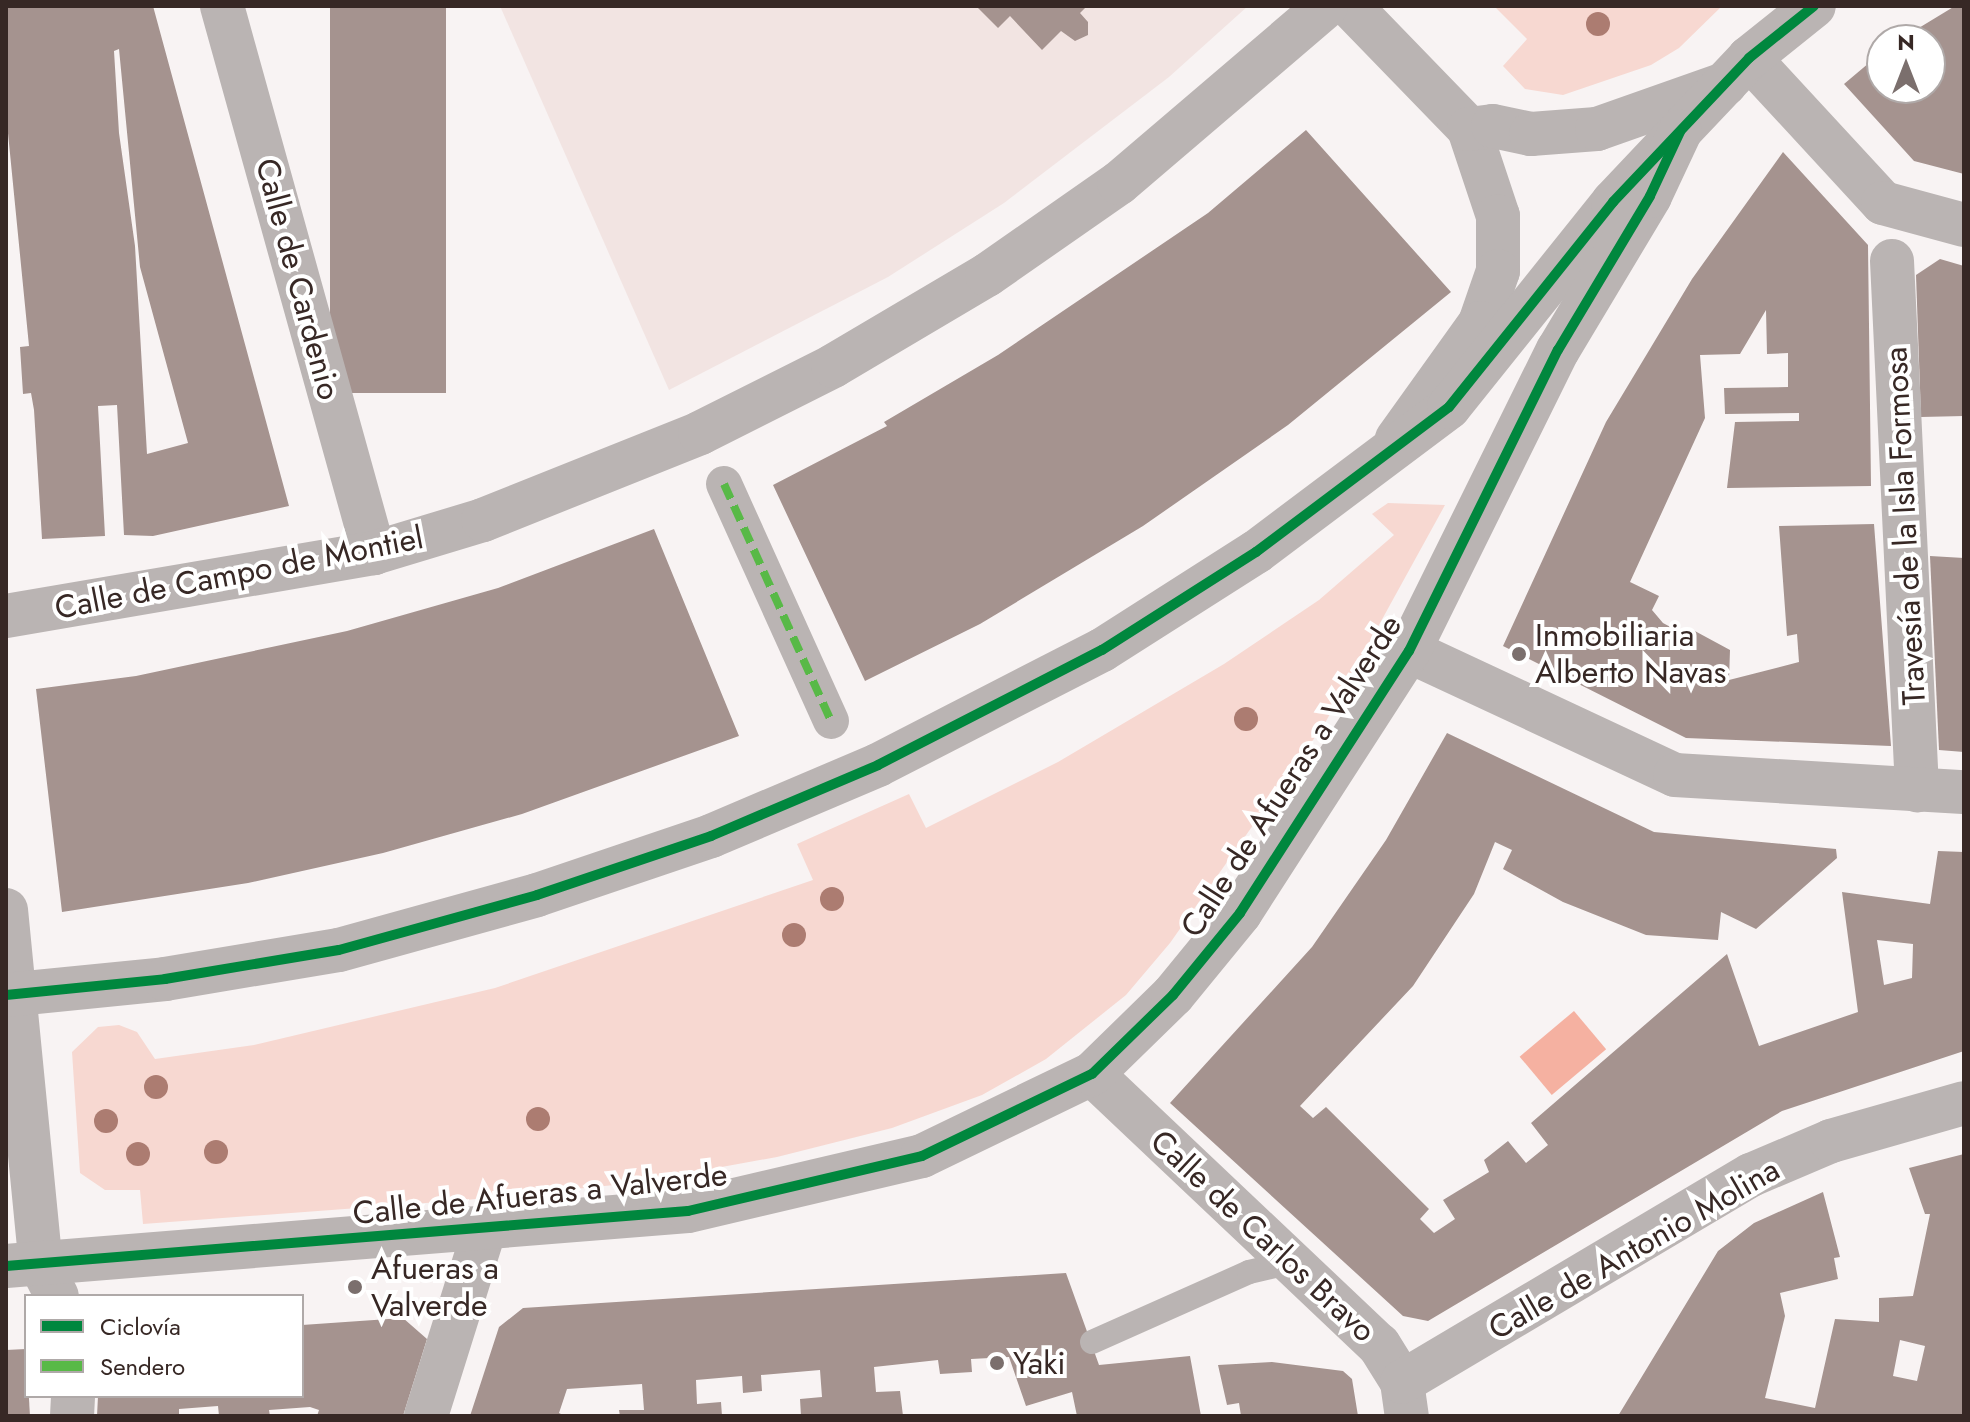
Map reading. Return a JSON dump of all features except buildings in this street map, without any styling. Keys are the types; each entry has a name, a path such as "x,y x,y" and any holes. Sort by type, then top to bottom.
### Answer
{"street":[{"name":"Calle de Cardenio","path":"222,6 374,553"},
{"name":"Calle de Campo de Montiel","path":"6,616 374,553 483,520 700,433 833,366 987,275 1119,183 1326,6"},
{"path":"1350,6 1469,129 1498,216 1498,271 1480,323 1391,446"},
{"name":"Calle de Afueras a Valverde","path":"12,995 165,979 339,950 537,895 711,836 903,753 1102,650 1256,552 1391,446 1449,407 1613,202 1737,71 1814,6"},
{"path":"1469,129 1531,134 1597,129 1737,71 1883,203 1964,225"},
{"name":"Calle de Afueras a Valverde","path":"35,1276 688,1211 922,1156 1092,1074 1173,995 1240,913 1409,651 1558,350 1650,196 1680,132"},
{"name":"Travesía de la Isla Formosa","path":"1892,261 1917,790"},
{"path":"724,484 831,721"},
{"path":"1409,651 1675,775 1964,792"},
{"path":"6,910 35,1276"},
{"name":"Calle de Carlos Bravo","path":"1092,1074 1379,1345 1404,1399"},
{"name":"Calle de Antonio Molina","path":"1404,1399 1751,1175 1831,1141 1964,1103"},
{"path":"426,1416 484,1231"}],"lane":[{"path":"1092,1342 1249,1272 1292,1262"}],"shaded area":[{"path":"500,6 1248,6 1169,77 1004,203 888,277 669,390"},
{"path":"1494,6 1722,6 1679,48 1651,65 1563,95 1525,89 1503,66 1527,39"},
{"path":"1388,503 1445,505 1325,723 1170,943 1126,995 1046,1059 982,1095 892,1128 777,1157 634,1183 466,1200 143,1224 140,1190 105,1190 80,1173 72,1052 98,1027 119,1025 137,1032 155,1059 254,1045 495,988 813,880 797,844 909,794 926,828 1058,762 1224,664 1319,600 1394,535 1372,514"},
{"path":"1574,1011 1606,1049 1552,1095 1520,1057"}],"marked path":[{"path":"724,484 831,721"}],"cycle path":[{"path":"6,995 165,979 339,950 537,895 711,836 878,765 1102,650 1256,552 1449,407 1613,202 1749,58 1814,6"},
{"path":"6,1266 688,1211 922,1156 1092,1074 1173,995 1240,913 1409,651 1558,350 1650,196 1680,132"}],"place":[{"name":"Inmobiliaria Alberto Navas","path":"1519,654"},
{"name":"Afueras a Valverde","path":"355,1287"},
{"name":"Yaki","path":"997,1363"}]}
